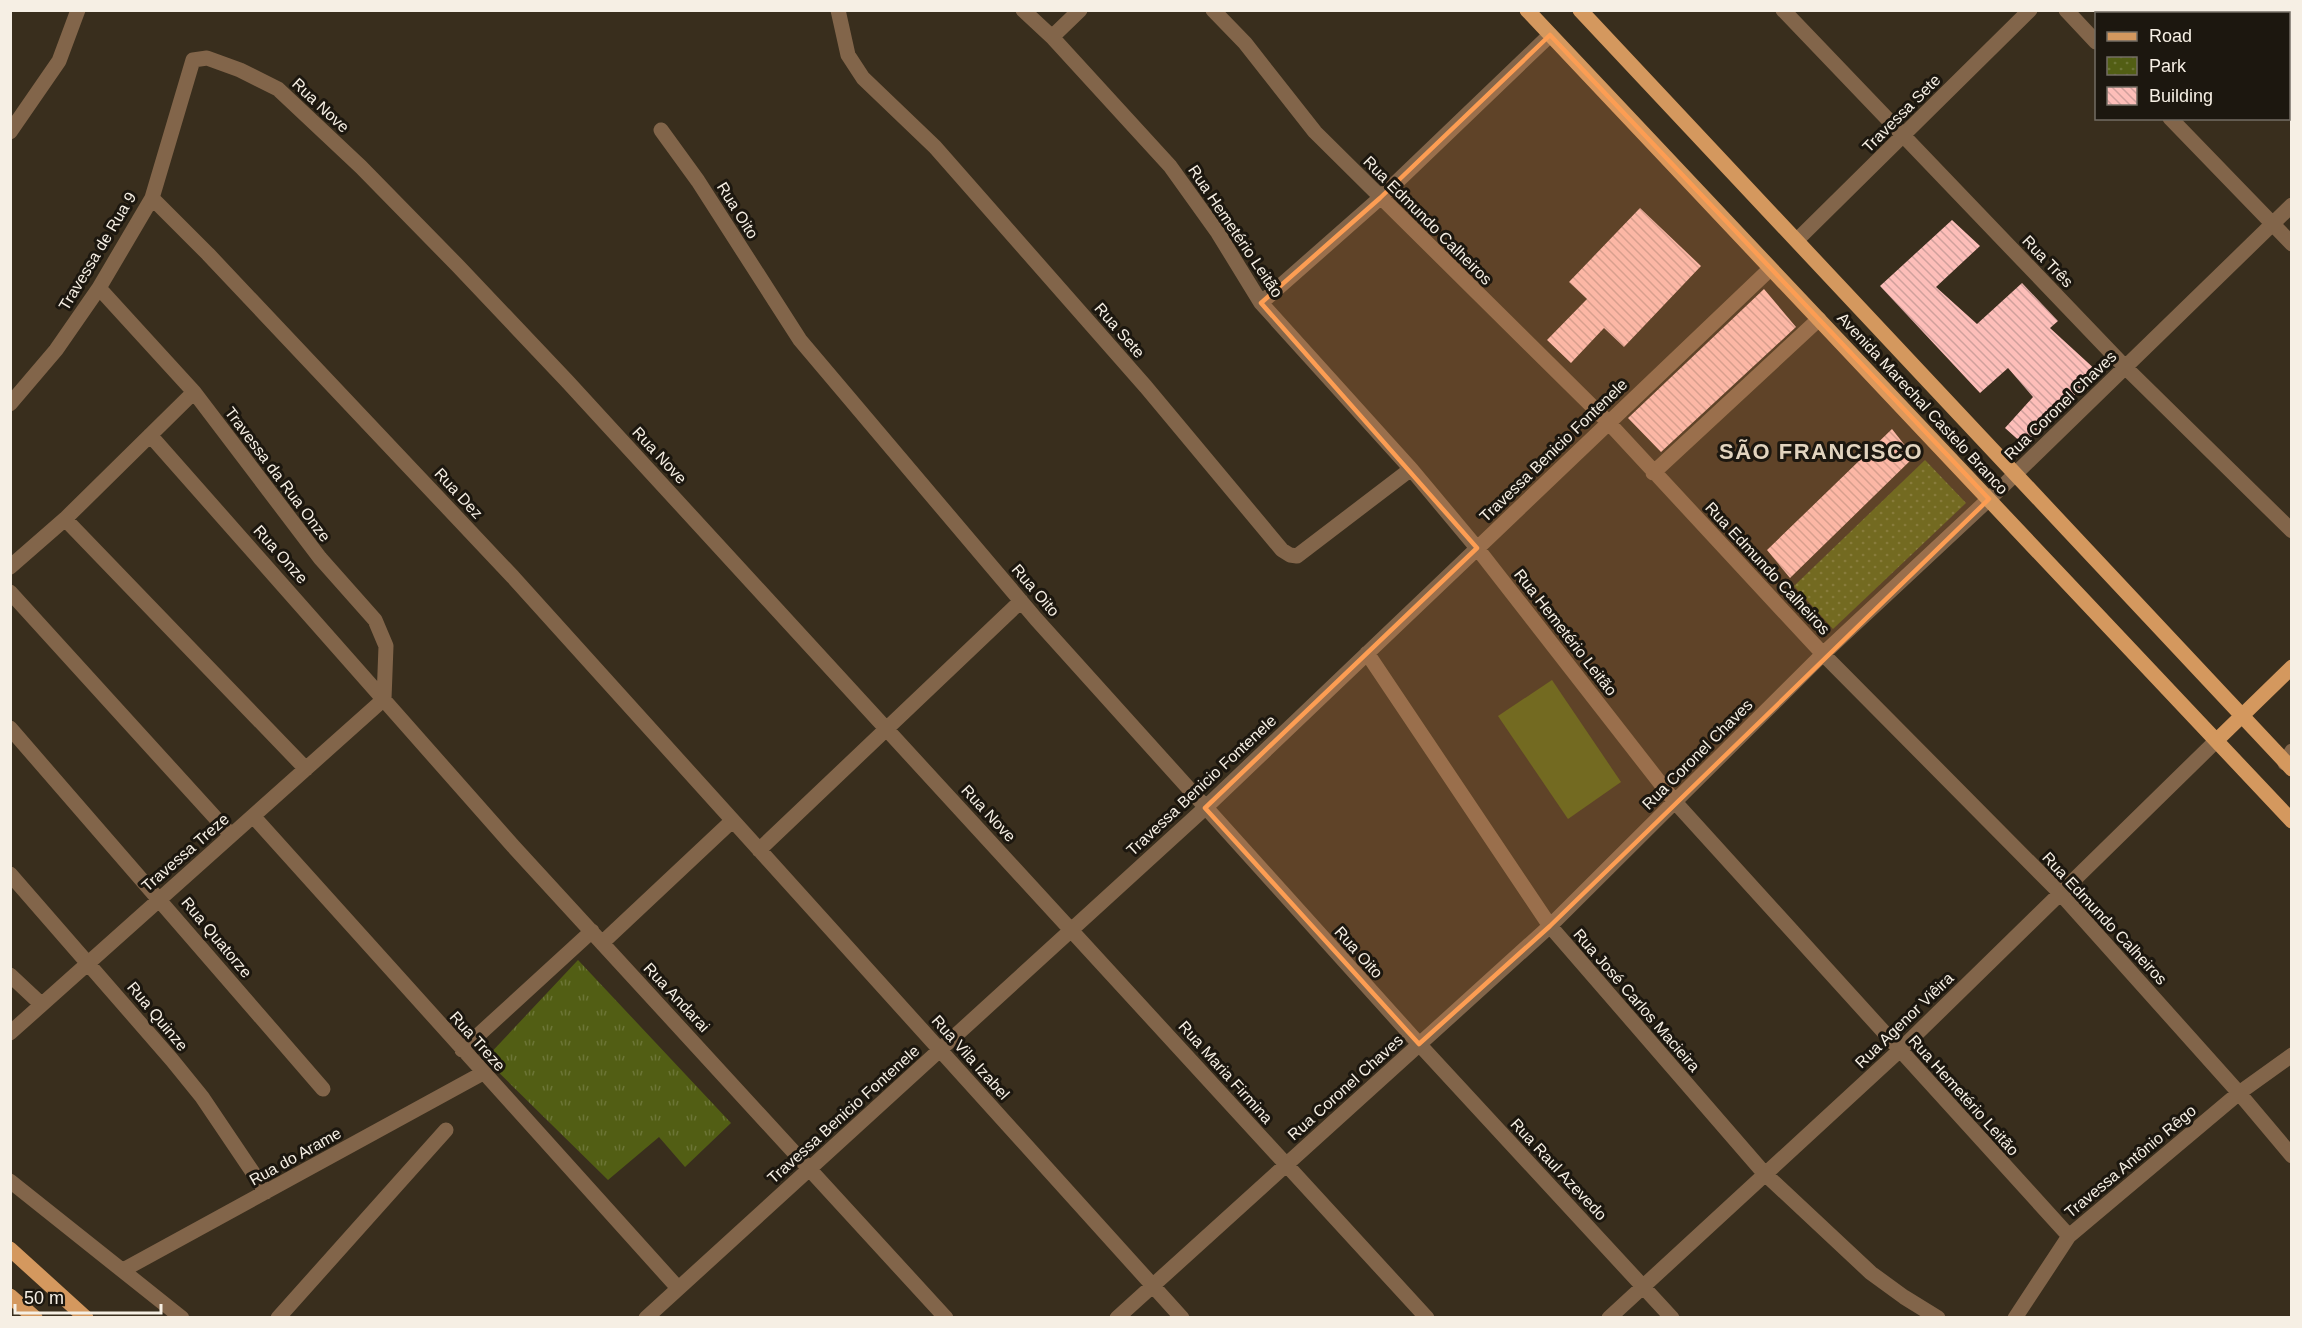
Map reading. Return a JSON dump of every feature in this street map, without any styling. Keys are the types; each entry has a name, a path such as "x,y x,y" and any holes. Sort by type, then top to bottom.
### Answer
{"main road":[{"name":"Avenida Marechal Castelo Branco","path":"1527,10 2292,821"},
{"name":"Avenida Marechal Castelo Branco","path":"1581,10 2242,716 2289,761"},
{"path":"2217,740 2292,667"},
{"path":"10,1249 86,1317"},
{"path":"10,1296 34,1317"}],"street":[{"path":"10,132 59,61 78,10"},
{"name":"Rua Sete","path":"838,10 848,54 863,78 935,147 1146,387 1282,550 1297,556 1411,469"},
{"name":"Rua Hemetério Leitão","path":"1023,10 1052,37 1170,166 1218,233 1261,303 1411,469 1477,548 1675,802 2069,1236"},
{"path":"1052,37 1080,10"},
{"name":"Rua Edmundo Calheiros","path":"1213,10 1245,43 1315,132 1608,422 1823,654 2060,893 2239,1093 2292,1156"},
{"name":"Rua Três","path":"1783,10 2125,367 2292,531"},
{"name":"Travessa Sete","path":"1797,240 2030,10"},
{"path":"2066,10 2095,40"},
{"path":"1261,303 1380,198 1550,34"},
{"name":"Rua Nove","path":"190,64 195,58 201,57 240,70 278,89 321,129 458,266 567,381 1071,929"},
{"name":"Travessa de Rua 9","path":"10,404 56,350 99,288 152,198 190,64"},
{"path":"2172,120 2292,244"},
{"name":"Rua Oito","path":"661,130 699,181 800,340 1021,601 1419,1044"},
{"name":"Rua Dez","path":"152,198 208,254 505,569 732,821"},
{"name":"Rua Coronel Chaves","path":"1117,1317 1550,926 1823,654 2016,474 2292,205"},
{"name":"Travessa Benicio Fontenele","path":"649,1316 1205,808 1770,268"},
{"name":"Travessa da Rua Onze","path":"99,288 194,392 320,558 375,620 386,646 384,699"},
{"path":"1653,472 1819,319"},
{"path":"10,567 65,519 194,392"},
{"name":"Rua Onze","path":"150,435 384,699"},
{"path":"65,519 306,769"},
{"path":"10,592 231,836"},
{"path":"759,850 1021,601"},
{"name":"Rua José Carlos Macieira","path":"1367,653 1550,926 1764,1173 1871,1273 1904,1297 1938,1317"},
{"name":"Travessa Treze","path":"10,1033 90,964 160,898 254,817 384,699"},
{"name":"Rua Andarai","path":"384,699 597,937 946,1317"},
{"name":"Rua Quatorze","path":"10,728 160,898 323,1089"},
{"name":"Rua Agenor Viêira","path":"1609,1317 1900,1050 2217,740"},
{"name":"Rua Treze","path":"254,817 678,1288"},
{"path":"462,1050 732,821"},
{"name":"Rua Vila Izabel","path":"732,821 1182,1317"},
{"name":"Rua Quinze","path":"10,874 90,964 202,1097 266,1192"},
{"name":"Rua Maria Firmina","path":"1071,929 1427,1317"},
{"path":"10,975 41,1004"},
{"name":"Rua Raul Azevedo","path":"1419,1044 1672,1317"},
{"name":"Travessa Antônio Rêgo","path":"2015,1317 2069,1236 2239,1093 2292,1055"},
{"name":"Rua do Arame","path":"123,1270 483,1073"},
{"path":"278,1317 446,1130"},
{"path":"10,1181 182,1317"}],"highlighted area":[{"path":"1550,35 1989,499 1550,926 1419,1044 1205,808 1477,548 1261,303 1380,198"}],"green space":[{"path":"1925,460 1966,503 1833,629 1794,586"},
{"path":"1552,680 1621,782 1568,819 1498,716"},
{"path":"578,960 731,1123 685,1167 659,1137 608,1180 485,1059"}],"building":[{"path":"1640,208 1701,266 1624,347 1604,328 1571,363 1547,340 1587,299 1569,282"},
{"path":"1952,220 1980,246 1936,287 1977,324 2022,283 2058,321 2050,328 2098,372 2024,445 2005,428 2033,397 2008,368 1980,393 1880,286"},
{"path":"1764,289 1796,327 1661,452 1628,418"},
{"path":"1892,429 1914,457 1790,578 1767,550"}],"district":[{"name":"SÃO FRANCISCO","path":"1821,451"}]}
